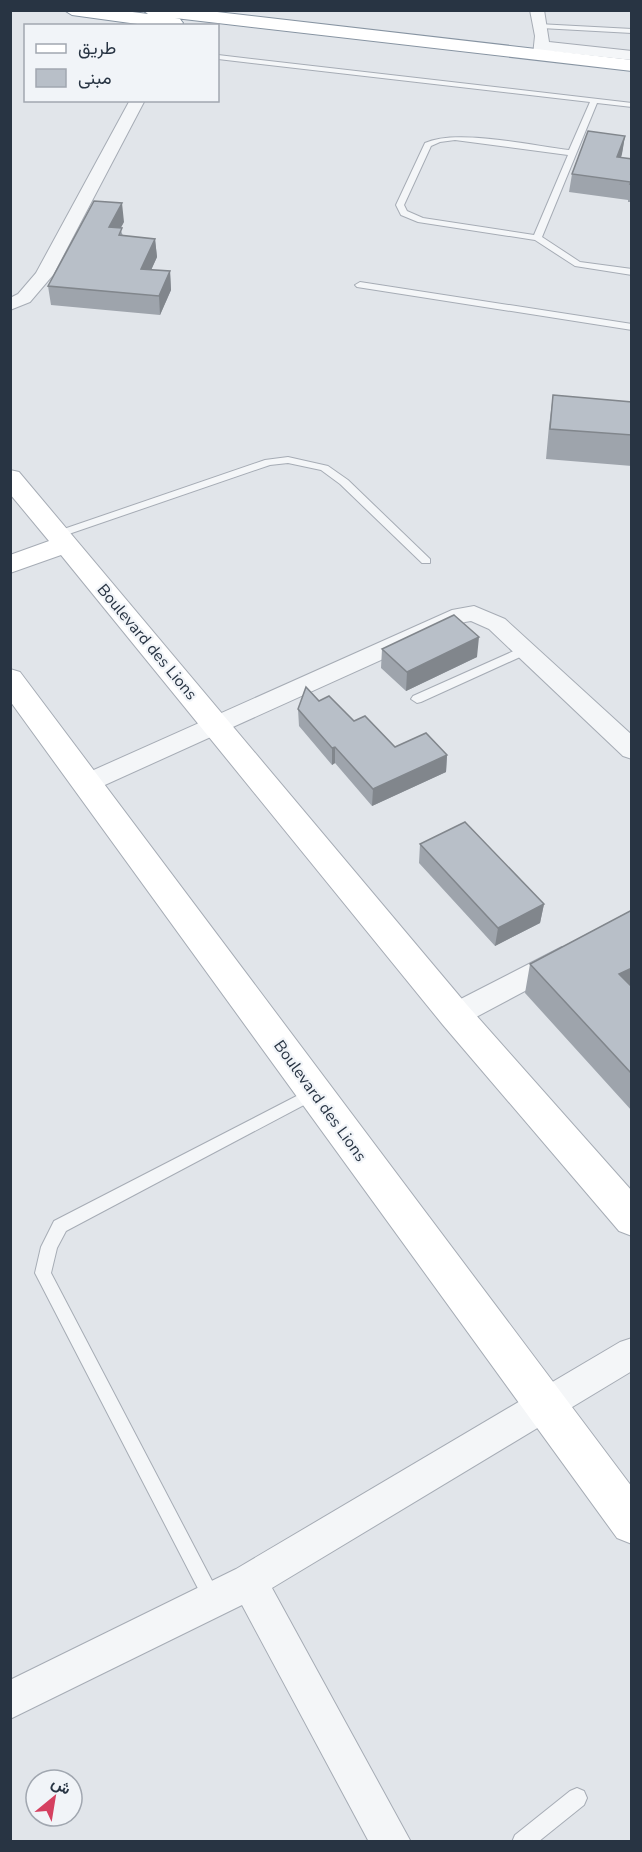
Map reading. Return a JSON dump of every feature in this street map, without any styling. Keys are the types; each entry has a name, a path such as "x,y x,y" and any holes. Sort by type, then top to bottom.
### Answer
{"main road":[{"path":"72,10 177,24"},
{"path":"151,10 540,51 632,66"},
{"path":"219,28 632,78"},
{"name":"Boulevard des Lions","path":"10,477 455,1015 632,1220"},
{"path":"10,565 62,539"},
{"name":"Boulevard des Lions","path":"10,679 544,1407 632,1523"}],"street":[{"path":"537,10 541,26 540,51 632,56"},
{"path":"10,305 24,298 44,275 137,102"},
{"path":"87,783 460,615 474,613 498,624 632,750"},
{"path":"455,1015 580,948"},
{"path":"10,1700 249,1582 632,1353"},
{"path":"249,1582 392,1842"}],"lane":[{"path":"541,26 632,31"},
{"path":"219,57 632,105"},
{"path":"537,238 594,101"},
{"path":"572,153 455,138 438,140 428,145 400,205 404,213 421,220 537,238 578,264 632,272"},
{"path":"360,285 632,327"},
{"path":"62,539 269,462 288,460 324,468 344,482 426,561"},
{"path":"417,699 525,650"},
{"path":"213,1600 43,1274 49,1247 60,1226 314,1093"},
{"path":"522,1842 577,1798"}],"building":[{"path":"588,131 625,136 617,157 632,159 632,184 631,182 572,174"},
{"path":"94,201 122,203 109,227 122,228 119,235 155,239 141,269 170,271 159,296 48,286"},
{"path":"553,395 632,402 632,435 550,429"},
{"path":"454,615 479,637 407,672 382,649"},
{"path":"306,687 319,701 329,696 354,721 365,716 395,747 426,733 447,755 373,789 335,747 332,748 298,709"},
{"path":"465,822 544,904 498,928 420,844"},
{"path":"632,910 632,968 619,974 632,987 632,1074 530,964"}]}
